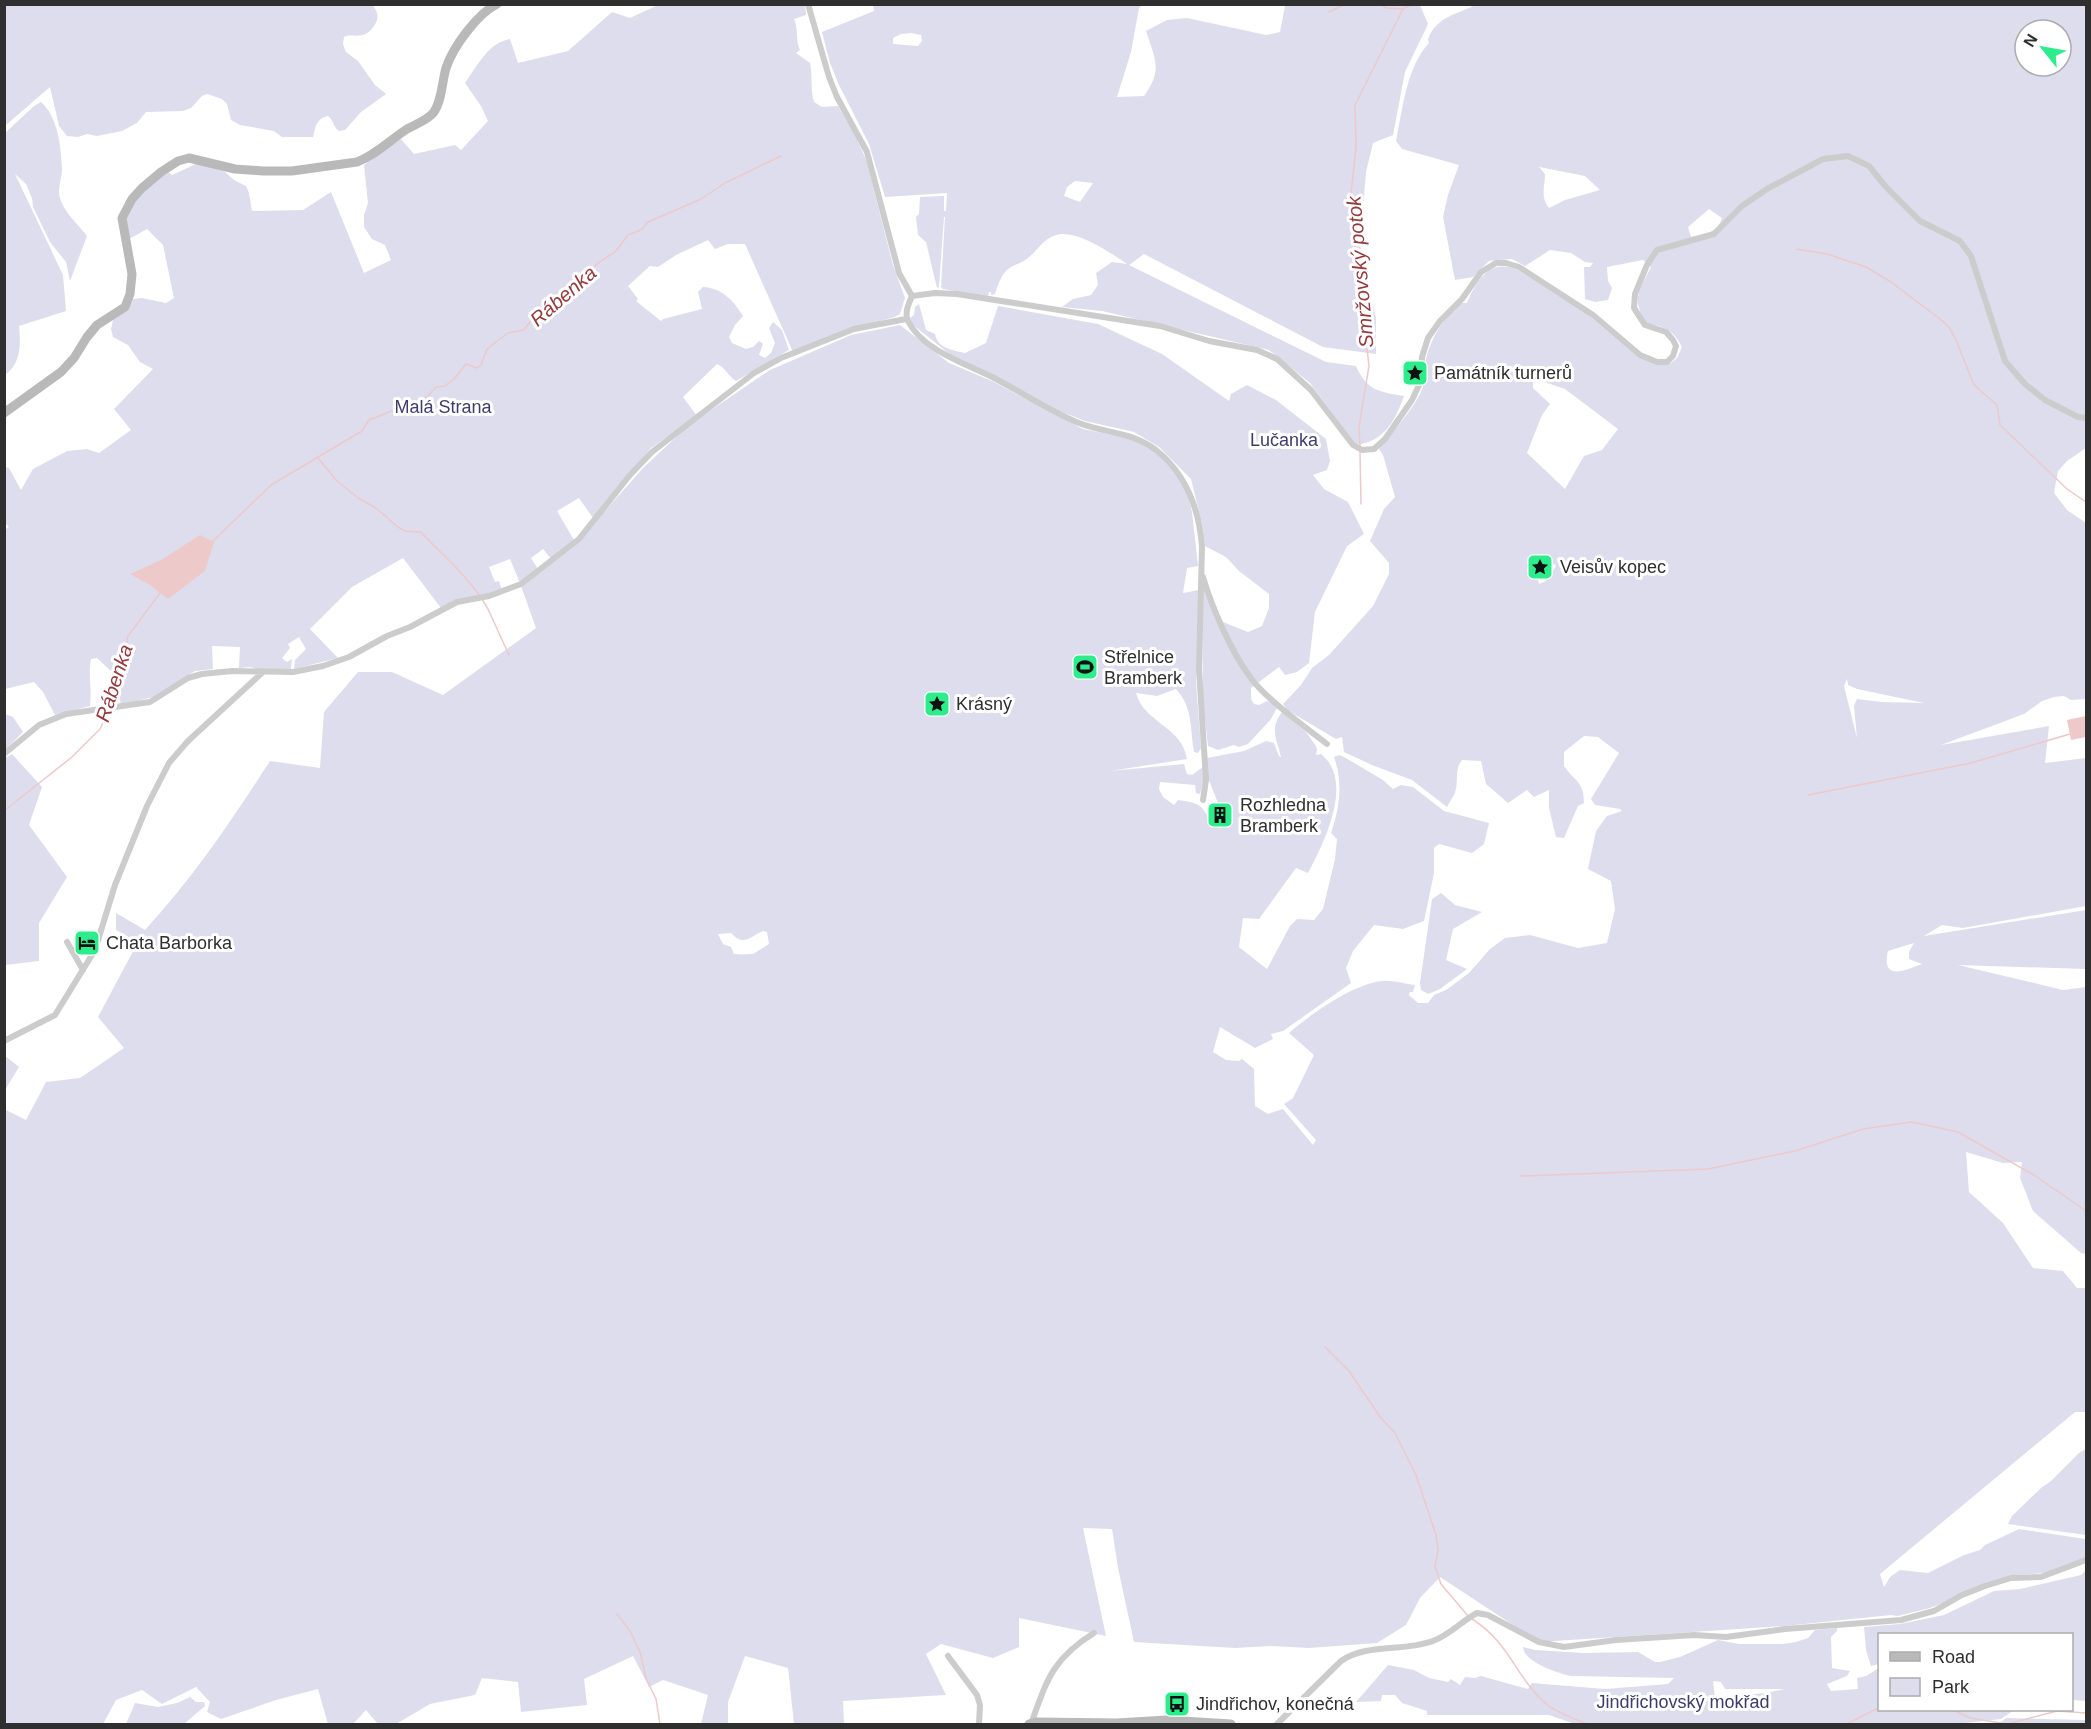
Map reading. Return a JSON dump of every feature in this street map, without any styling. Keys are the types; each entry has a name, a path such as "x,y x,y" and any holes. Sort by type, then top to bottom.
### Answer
{"street":[{"path":"4,413 61,372 74,358 97,325 125,307 130,294 132,274 122,218 132,199 142,188 178,161 189,158 235,169 263,171 302,170 367,159 406,130 430,116 438,103 447,66 458,43 483,14 497,4"},
{"path":"808,4 837,97 867,152 896,264 912,296 906,319 915,331 952,359 1057,413 1092,427 1130,435 1158,452 1180,477 1192,499 1201,528 1199,669 1206,780 1203,800"},
{"path":"912,296 935,293 957,294 1160,326 1209,341 1257,350 1277,358 1311,390 1353,445 1362,450 1374,449 1385,439 1412,400 1420,383 1422,357 1428,338 1481,272 1490,266 1506,263 1519,267 1593,315 1640,355 1658,362 1667,362 1673,356 1676,346 1674,340 1666,332 1645,325 1634,308 1635,294 1647,265 1658,250 1714,234 1742,206 1767,189 1823,159 1848,156 1869,166 1886,187 1920,221 1960,241 1971,256 2005,361 2025,384 2045,400 2078,417 2086,418"},
{"path":"4,754 39,725 66,714 150,702 188,678 202,674 232,671 293,672 341,660 457,602 489,596 521,584 579,539 652,452 754,373 781,358 854,329 906,319"},
{"path":"1201,571 1209,597 1224,631 1251,678 1280,706 1327,744"},
{"path":"4,1041 55,1016 95,950 115,885 147,806 170,763 188,741 264,672"},
{"path":"68,942 83,970"},
{"path":"1277,1725 1349,1655 1416,1646 1433,1641 1477,1613 1488,1615 1539,1642 1564,1647 1616,1640 1683,1636 1726,1637 1785,1629 1901,1620 1934,1611 1962,1595 1985,1586 2011,1578 2041,1577 2086,1560"},
{"path":"1094,1634 1067,1652 1054,1667 1030,1724 1166,1720 1231,1725"},
{"path":"948,1656 977,1695 980,1705 979,1725"}],"green space":[{"path":"372,4 378,16 374,26 363,35 344,37 343,44 346,52 358,61 375,85 386,94 361,112 345,130 339,131 328,116 319,121 313,137 282,137 274,131 240,125 231,120 227,104 222,99 207,94 191,108 183,111 146,112 137,123 122,131 97,136 87,134 78,137 67,136 59,126 50,87 6,125 5,130 5,5"},
{"path":"1477,4 2086,5 2086,448 2067,461 2058,471 2054,493 2067,510 2086,523 2086,699 2071,700 2064,696 2054,697 2042,701 2024,714 1941,745 2049,726 2045,763 2086,758 2086,906 1963,928 1942,925 1924,936 2086,910 2086,969 1958,965 2063,990 2086,987 2086,1254 2081,1253 2033,1211 2020,1178 2022,1162 2003,1163 1966,1152 1969,1192 2003,1223 2033,1268 2063,1271 2077,1288 2086,1288 2086,1412 2075,1412 1880,1574 1884,1587 1890,1577 1900,1570 1928,1573 1964,1555 1980,1550 1985,1545 2019,1529 2086,1539 2086,1558 2046,1573 2016,1575 1930,1608 1898,1616 1785,1626 1539,1642 1440,1577 1420,1598 1406,1625 1377,1643 1309,1648 1271,1646 1235,1648 1134,1642 1112,1529 1083,1528 1106,1636 1019,1618 1019,1647 993,1658 941,1644 926,1654 946,1695 843,1701 844,1724 794,1724 788,1668 745,1656 728,1702 728,1724 701,1724 708,1695 663,1680 649,1687 633,1656 584,1679 587,1705 521,1712 518,1682 482,1678 475,1695 430,1704 396,1724 378,1724 366,1710 353,1724 328,1724 318,1689 276,1700 221,1719 207,1712 210,1702 196,1687 162,1704 142,1690 116,1700 103,1724 9,1724 4,1720 4,1109 26,1120 46,1082 80,1078 124,1048 98,1017 138,942 116,930 116,913 145,930 211,848 270,761 320,768 324,712 358,672 392,672 443,695 536,628 521,586 573,547 644,467 689,425 770,370 851,335 900,325 949,363 992,381 1083,429 1132,439 1154,450 1186,485 1192,512 1198,566 1187,568 1183,593 1199,590 1196,682 1201,748 1198,753 1194,752 1188,711 1176,689 1157,696 1136,693 1140,703 1147,711 1178,739 1187,759 1110,771 1184,764 1187,774 1192,775 1203,767 1204,779 1200,794 1196,793 1195,785 1160,782 1159,789 1163,797 1174,805 1178,800 1195,804 1212,818 1218,803 1208,778 1207,758 1244,751 1266,741 1274,743 1281,757 1275,729 1282,712 1306,732 1316,746 1316,755 1321,754 1331,766 1336,780 1336,796 1322,846 1308,873 1296,868 1259,919 1243,918 1239,947 1267,969 1290,926 1297,919 1314,920 1323,909 1335,859 1337,839 1331,833 1337,814 1339,795 1339,776 1334,757 1339,755 1344,757 1383,780 1393,789 1401,785 1413,787 1444,811 1489,823 1484,844 1472,853 1439,844 1434,848 1434,873 1424,921 1403,929 1374,925 1353,951 1346,968 1351,983 1283,1031 1271,1034 1273,1039 1255,1048 1220,1027 1213,1052 1226,1060 1239,1061 1242,1059 1254,1069 1255,1106 1268,1114 1283,1109 1313,1145 1316,1140 1284,1104 1293,1098 1314,1055 1289,1033 1320,1009 1358,988 1382,981 1415,985 1413,992 1409,995 1418,1003 1428,1003 1434,995 1446,990 1469,973 1490,949 1505,938 1530,935 1578,948 1607,943 1615,909 1611,881 1588,869 1596,831 1607,816 1622,811 1595,805 1591,799 1619,753 1598,737 1584,736 1564,752 1564,766 1581,786 1584,803 1578,806 1564,838 1556,837 1549,808 1549,790 1534,797 1527,790 1508,803 1486,784 1481,761 1462,760 1458,770 1457,785 1447,807 1412,780 1344,752 1342,737 1336,739 1287,710 1283,704 1301,685 1312,668 1329,655 1373,606 1389,574 1389,563 1370,541 1384,509 1395,497 1383,455 1379,449 1420,395 1424,384 1427,355 1438,331 1459,303 1467,303 1475,286 1486,273 1500,267 1518,270 1587,314 1638,357 1661,365 1671,363 1677,358 1682,347 1669,331 1648,324 1642,316 1638,296 1651,267 1643,260 1607,267 1608,281 1612,288 1608,300 1595,302 1585,299 1584,267 1590,267 1593,263 1585,262 1571,253 1550,250 1525,266 1512,259 1489,261 1473,277 1455,280 1443,217 1459,165 1402,149 1396,141 1403,102 1415,64 1429,43 1428,39 1432,31 1449,17","holes":["1539,167 1585,176 1600,190 1565,200 1549,208 1544,196 1545,174","1709,209 1722,218 1714,230 1701,235 1691,237 1688,227","1533,378 1565,389 1618,429 1602,450 1584,456 1565,489 1527,453 1542,415 1550,404 1533,388","1548,558 1556,566 1546,581 1539,584 1534,568","1847,679 1848,685 1857,689 1924,703 1857,699 1854,706 1857,738 1844,686","763,931 767,932 769,944 753,954 734,954 731,947 723,944 718,934 731,933 740,939 747,940","1914,943 1909,952 1909,959 1922,964 1901,971 1891,970 1888,967 1888,951"]},
{"name":"Malá Strana","path":"658,5 805,5 806,15 794,19 800,50 796,53 810,63 814,102 822,107 838,106 866,159 893,265 905,298 900,314 857,327 793,352 745,244 728,244 715,249 708,240 676,255 658,267 650,266 628,286 638,299 636,301 661,321 702,309 698,292 703,287 710,288 721,292 731,300 743,316 729,337 732,343 746,349 753,347 759,341 763,344 759,355 765,358 771,353 775,343 769,328 773,322 782,330 789,350 736,381 717,364 683,397 697,416 651,448 593,518 579,498 557,511 574,540 551,559 543,549 531,558 538,569 520,583 510,559 489,567 495,582 499,581 502,590 441,608 403,558 352,587 310,629 338,658 294,669 295,660 306,649 299,637 288,644 290,648 282,658 287,662 292,659 291,669 239,668 240,647 212,646 213,669 195,671 153,697 121,705 120,700 115,700 108,692 113,673 97,658 91,659 90,706 55,715 43,692 34,682 5,689 4,530 9,527 5,523 5,467 9,468 21,490 33,469 67,451 87,449 99,453 131,430 114,409 153,369 140,362 128,345 113,337 111,329 113,320 127,310 133,299 142,298 166,303 174,298 163,245 147,229 129,239 126,228 127,216 135,201 168,172 172,175 196,164 206,164 225,172 246,186 252,211 303,210 331,192 364,273 391,260 385,245 372,239 364,227 364,215 368,203 364,165 400,138 414,154 455,145 461,150 488,121 465,83 490,50 502,41 510,39 518,63 568,51 612,12 630,18"},
{"path":"873,5 1142,5 1139,8 1131,52 1117,97 1144,96 1150,87 1154,79 1156,64 1146,31 1167,20 1187,18 1266,35 1280,32 1285,6 1280,5 1420,5 1428,24 1405,72 1393,135 1373,143 1366,172 1360,245 1376,318 1376,354 1323,347 1144,254 1129,265 1326,362 1356,366 1365,381 1375,389 1404,396 1388,428 1374,439 1356,445 1310,383 1269,350 1102,311 1062,307 1073,299 1091,295 1098,285 1096,273 1112,262 1127,264 1093,243 1073,235 1056,235 1048,239 1028,258 1008,269 995,294 991,295 989,292 988,297 941,287 944,217 939,287 937,288 926,242 918,235 916,217 919,214 920,197 944,196 944,211 946,211 947,193 885,197 869,144 839,85 830,63 822,32 874,11","holes":["911,33 921,35 922,41 918,46 893,44 893,38","1075,181 1093,183 1080,202 1064,196 1067,187"]},
{"path":"41,102 47,108 55,124 59,142 62,169 59,189 62,204 87,236 70,281 66,262 50,242 33,207 26,184 15,174 63,275 66,311 19,326 20,346 17,359 5,375 5,133"},
{"name":"Lučanka","path":"919,304 926,330 935,334 943,346 965,353 986,343 998,306 1098,324 1162,354 1229,401 1231,394 1247,385 1276,400 1326,439 1330,461 1327,470 1313,475 1324,489 1348,502 1364,534 1347,546 1315,612 1309,663 1297,672 1285,675 1279,667 1251,688 1251,699 1254,704 1259,705 1267,701 1278,706 1271,719 1248,744 1218,750 1208,746 1203,701 1202,586 1210,596 1223,622 1248,632 1262,626 1269,608 1269,594 1239,571 1226,557 1205,546 1191,479 1159,447 1134,432 1085,421 1052,408 952,356 913,325 910,318"},
{"path":"5,714 13,717 23,732 5,750"},
{"path":"12,754 42,787 29,825 67,877 39,923 39,961 5,965 4,759"},
{"path":"1441,893 1455,905 1482,912 1453,929 1446,960 1467,969 1440,989 1428,994 1421,990 1420,983 1432,899"},
{"path":"5,1056 19,1067 5,1090"},
{"path":"2086,1449 2086,1535 2008,1524 2012,1516 2041,1488"},
{"path":"2086,1570 2086,1701 2073,1700 2073,1633 1878,1633 1878,1664 1871,1666 1866,1650 1864,1627 1900,1624 1944,1615 1994,1591 2020,1589 2081,1575"},
{"name":"Jindřichovský mokřad","path":"1837,1628 1831,1637 1832,1668 1850,1671 1847,1676 1827,1684 1831,1691 1858,1689 1857,1678 1866,1676 1878,1669 1878,1711 2013,1711 2001,1719 1956,1724 1575,1724 1549,1715 1427,1715 1427,1711 1402,1703 1395,1695 1382,1695 1381,1701 1356,1702 1388,1665 1414,1670 1429,1678 1448,1682 1451,1679 1460,1685 1465,1677 1481,1676 1528,1689 1532,1683 1605,1689 1668,1684 1674,1678 1571,1676 1535,1662 1523,1647 1583,1653 1638,1652 1655,1662 1660,1662 1680,1657 1718,1640 1739,1644 1782,1644 1808,1638 1815,1630","holes":["1713,1681 1721,1682 1725,1689 1785,1689 1715,1698"]},
{"path":"190,1697 196,1702 204,1702 205,1706 184,1724 126,1724 135,1703 158,1707 177,1703"},
{"path":"2006,1718 2086,1720 2086,1724 1999,1724"}],"shaded area":[{"path":"200,535 214,542 205,571 168,599 150,585 130,574 161,560"},
{"path":"2086,716 2086,737 2071,740 2067,720"}],"waterway":[{"path":"1345,4 1329,12 1346,4"},
{"path":"1379,4 1387,8 1403,9"},
{"name":"Smržovský potok","path":"1360,446 1359,427 1369,366 1350,203 1356,147 1355,105 1403,9 1412,4"},
{"name":"Rábenka","path":"212,542 271,485 362,431 369,420 427,397 436,387 445,386 454,379 466,364 477,368 481,365 487,349 508,333 524,330 533,318 552,307 580,283 597,264 616,251 628,235 641,230 648,222 701,199 725,183 781,156"},
{"path":"1796,249 1827,254 1866,267 1891,282 1940,319 1949,327 1956,340 1974,385 1997,405 2000,425 2067,489 2086,502"},
{"name":"Smržovský potok","path":"1360,452 1361,504"},
{"path":"318,458 337,481 358,498 376,508 398,527 405,531 421,532 459,570 479,595"},
{"name":"Rábenka","path":"111,706 128,636 160,593"},
{"path":"482,599 509,655"},
{"name":"Rábenka","path":"4,811 72,757 100,729 109,710"},
{"path":"1808,795 1971,763 2070,734"},
{"path":"1521,1176 1708,1169 1795,1151 1863,1129 1912,1122 1958,1132 2034,1175 2086,1211"},
{"path":"1325,1347 1349,1371 1381,1418 1395,1433 1416,1475 1436,1535 1438,1550 1435,1567 1441,1584 1468,1616"},
{"path":"617,1614 630,1631 640,1652 646,1678 656,1699 660,1724"},
{"path":"1472,1619 1495,1638 1526,1682 1545,1703 1587,1724"},
{"path":"1847,1724 1878,1708"},
{"path":"1955,1711 1970,1718 2007,1724 2057,1711"},
{"path":"2057,1711 2086,1713"}],"place":[{"name":"Památník turnerů","path":"1415,373"},
{"name":"Veisův kopec","path":"1540,567"},
{"name":"Střelnice Bramberk","path":"1085,667"},
{"name":"Krásný","path":"937,704"},
{"name":"Rozhledna Bramberk","path":"1220,815"},
{"name":"Chata Barborka","path":"87,943"},
{"name":"Jindřichov, konečná","path":"1177,1704"}]}
